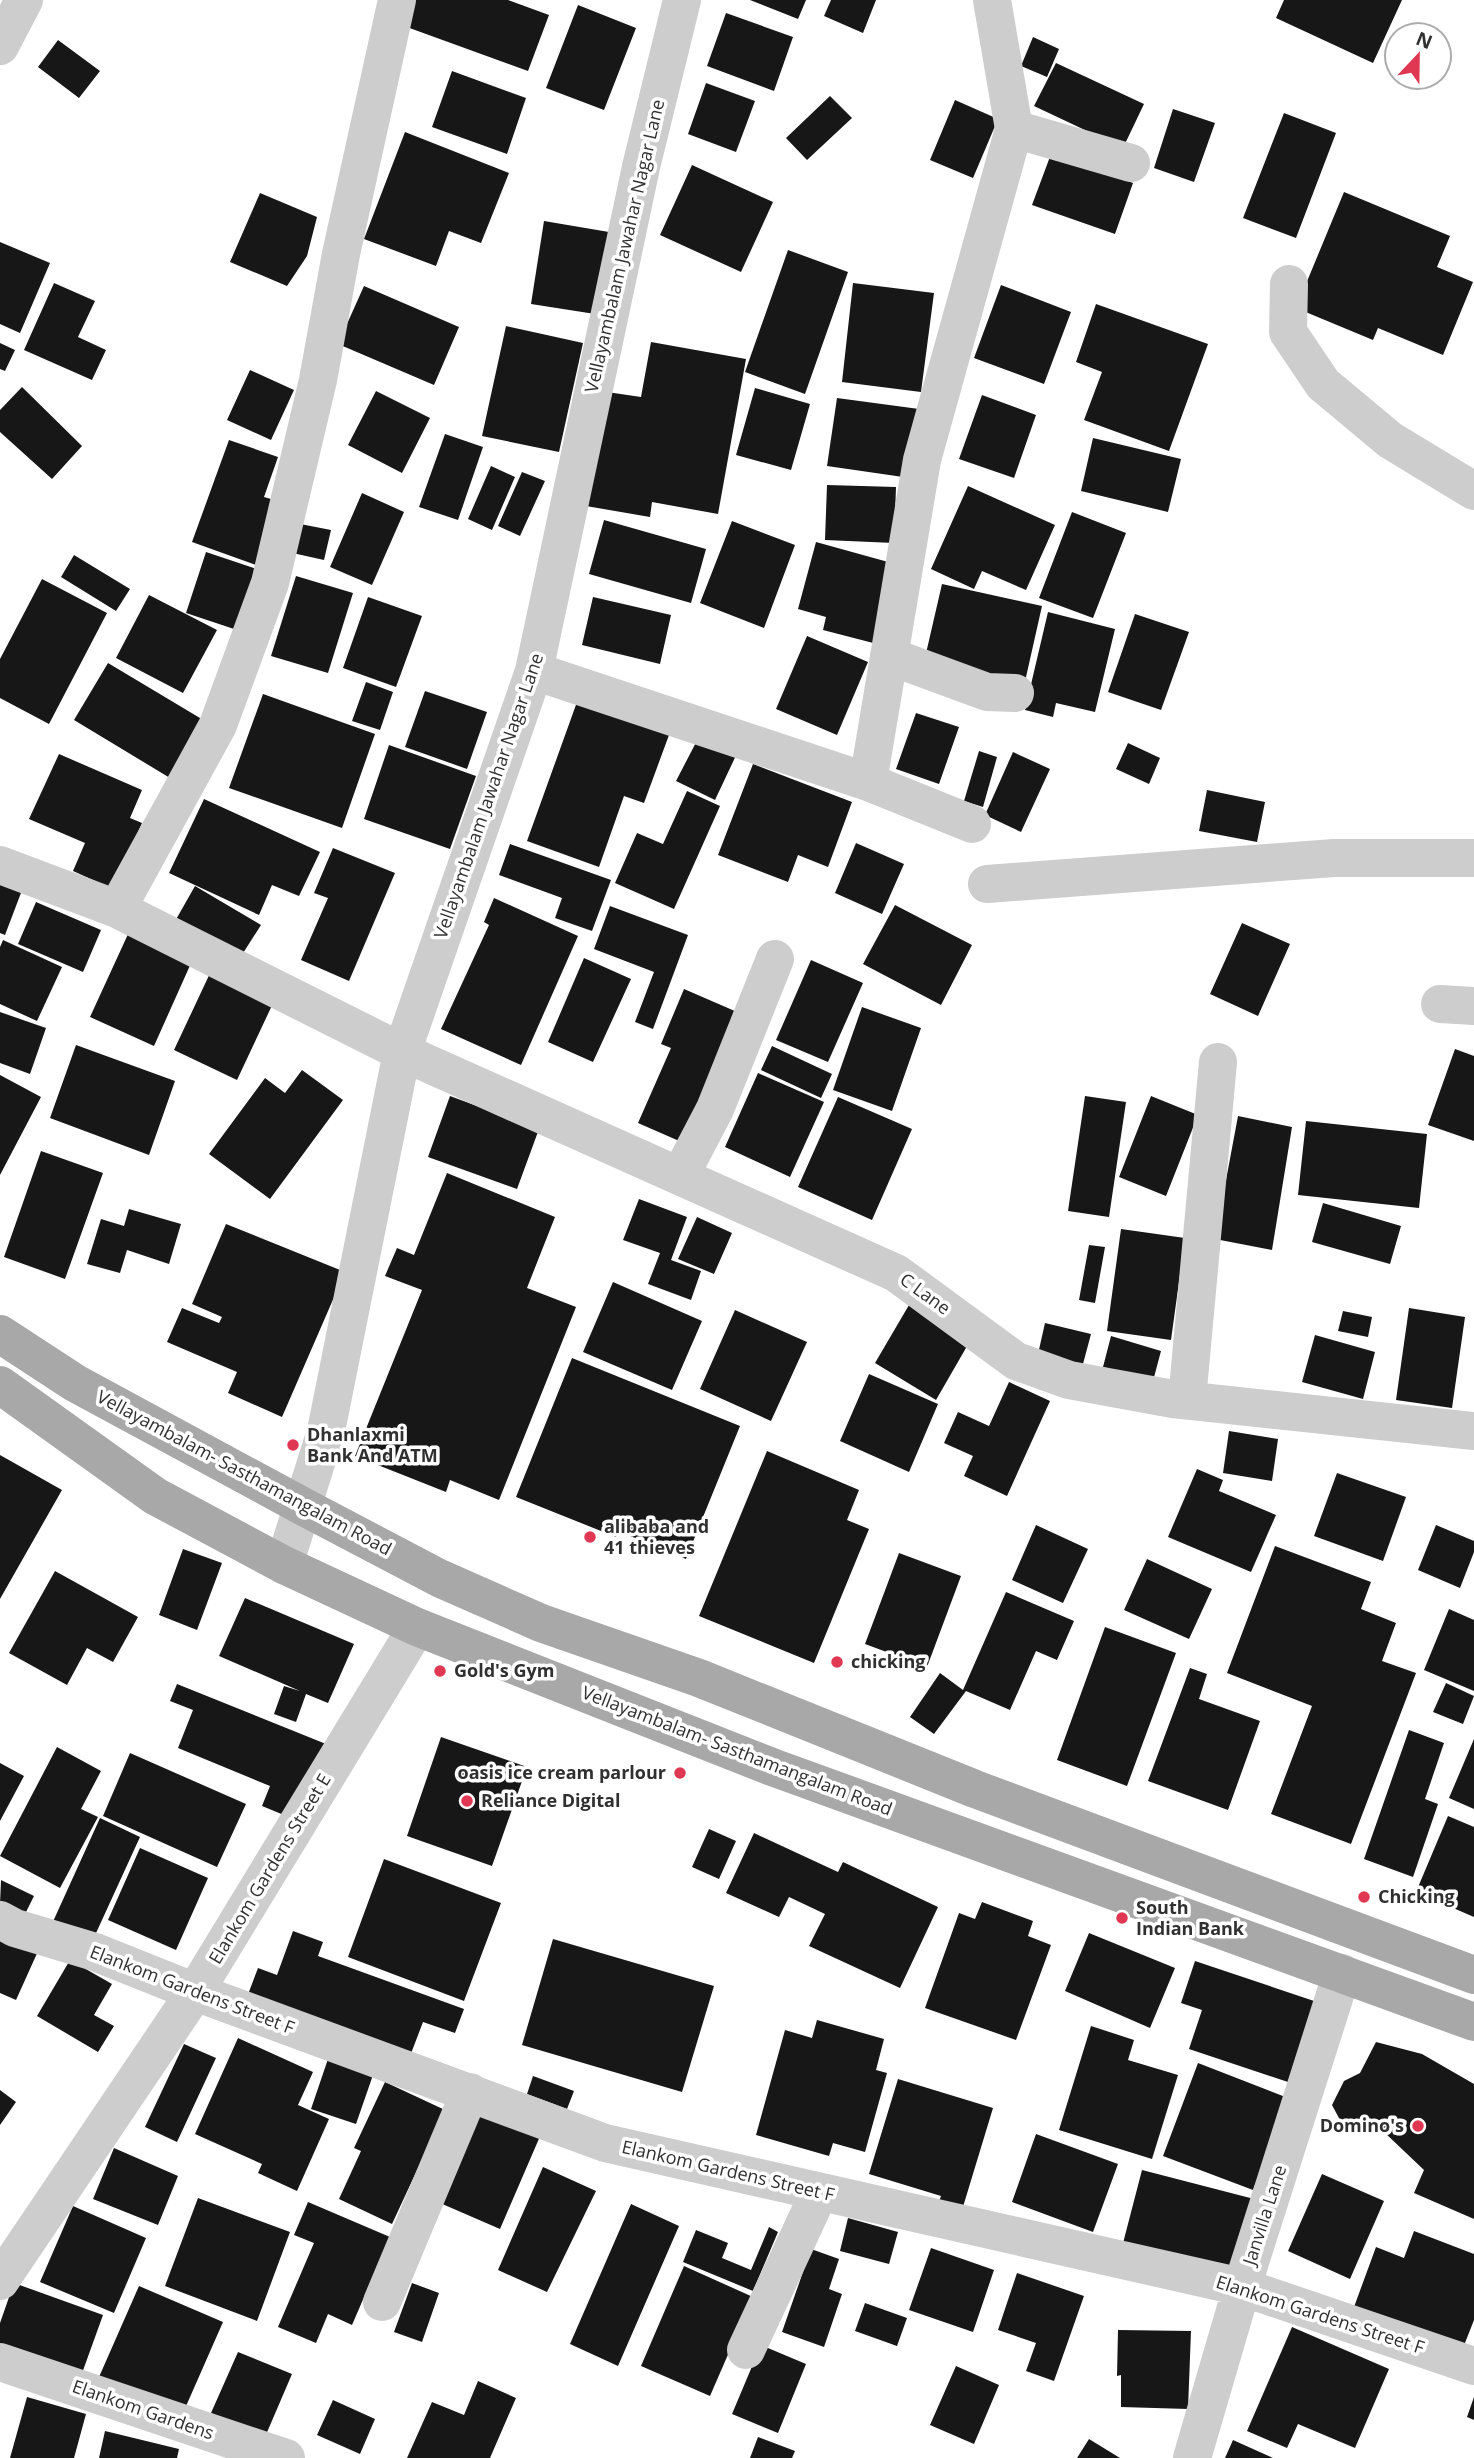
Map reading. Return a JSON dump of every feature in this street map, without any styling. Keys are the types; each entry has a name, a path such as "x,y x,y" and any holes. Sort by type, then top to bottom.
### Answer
{"main road":[{"name":"Vellayambalam- Sasthamangalam Road","path":"0,1334 75,1383 304,1507 439,1578 541,1623 637,1655 975,1789 1474,1975"},
{"name":"Vellayambalam- Sasthamangalam Road","path":"0,1385 155,1496 284,1565 417,1627 772,1767 1474,2022"},
{"path":"616,1706 637,1655"}],"street":[{"path":"0,47 24,0"},
{"path":"117,909 218,725 270,583 318,380 341,254 397,0"},
{"name":"Vellayambalam Jawahar Nagar Lane","path":"284,1565 326,1431 402,1052 534,671 621,255 682,0"},
{"path":"868,782 922,460 1014,129 992,0"},
{"path":"1014,129 1131,163"},
{"path":"1289,284 1287,332 1323,384 1390,440 1474,491"},
{"path":"889,656 987,692 1015,693"},
{"path":"534,671 868,782 972,824"},
{"path":"987,884 1334,858 1474,858"},
{"name":"C Lane","path":"0,865 117,909 402,1052 896,1273 1016,1361 1069,1380 1187,1400 1474,1431"},
{"path":"680,1176 715,1109 775,959"},
{"path":"1187,1400 1218,1062"},
{"name":"Elankom Gardens Street E","path":"0,2281 195,1992 417,1627"},
{"name":"Elankom Gardens Street F","path":"0,1920 15,1928 96,1952 195,1992 605,2143 1242,2287 1474,2366"},
{"name":"Janvilla Lane","path":"1192,2458 1242,2287 1342,1973"},
{"path":"382,2302 470,2092"},
{"path":"746,2350 819,2193"},
{"name":"Elankom Gardens","path":"0,2362 286,2458"}],"building":[{"path":"414,0 508,0 549,15 528,71 404,26"},
{"path":"750,0 806,0 798,19"},
{"path":"831,0 876,0 863,33 824,16"},
{"path":"1284,0 1402,0 1392,21 1383,21 1383,41 1373,63 1276,18"},
{"path":"578,5 636,28 604,110 546,88"},
{"path":"726,13 793,37 774,91 707,66"},
{"path":"1033,37 1059,49 1047,77 1021,66"},
{"path":"58,40 100,71 79,98 38,67"},
{"path":"1056,63 1144,104 1123,148 1034,106"},
{"path":"452,71 526,98 507,154 432,127"},
{"path":"706,83 755,101 736,152 688,134"},
{"path":"830,96 852,118 807,160 786,138"},
{"path":"955,100 998,119 973,178 930,160"},
{"path":"1173,109 1215,123 1194,182 1154,168"},
{"path":"1284,113 1336,133 1296,238 1243,218"},
{"path":"405,132 509,173 481,243 449,231 436,266 364,239"},
{"path":"1051,154 1133,183 1115,234 1032,205"},
{"path":"692,165 773,202 741,272 660,235"},
{"path":"1344,192 1450,236 1437,267 1473,282 1443,355 1378,328 1373,340 1296,308"},
{"path":"260,193 317,217 307,256 287,286 230,262"},
{"path":"544,221 609,232 595,314 531,304"},
{"path":"0,242 50,263 20,333 0,324"},
{"path":"788,250 848,272 805,394 745,372"},
{"path":"54,283 95,301 78,337 106,350 92,380 24,350"},
{"path":"853,283 934,293 921,392 842,382"},
{"path":"1001,285 1071,312 1044,384 974,358"},
{"path":"364,286 459,327 434,385 338,344"},
{"path":"1096,304 1208,344 1169,451 1084,420 1102,372 1076,362"},
{"path":"506,326 583,343 559,452 482,436"},
{"path":"651,342 746,359 718,514 652,502 650,517 586,506 607,392 641,397"},
{"path":"0,343 15,350 5,371 0,369"},
{"path":"250,370 294,390 271,440 227,420"},
{"path":"22,387 82,446 52,479 0,432 0,410"},
{"path":"755,388 810,404 791,470 736,455"},
{"path":"376,391 430,418 402,473 348,445"},
{"path":"982,395 1036,415 1014,478 959,459"},
{"path":"837,398 919,409 910,478 827,466"},
{"path":"445,434 483,447 458,520 419,507"},
{"path":"1093,438 1181,459 1168,512 1081,491"},
{"path":"229,440 278,457 264,497 278,501 256,565 192,542"},
{"path":"491,466 515,477 492,530 468,519"},
{"path":"522,472 545,481 520,536 498,526"},
{"path":"827,485 896,487 894,543 825,540"},
{"path":"968,486 1055,525 1026,590 982,571 974,589 931,569"},
{"path":"362,493 404,512 372,585 330,567"},
{"path":"1072,512 1126,533 1093,618 1039,598"},
{"path":"604,520 706,549 691,603 589,574"},
{"path":"732,521 795,545 764,628 700,603"},
{"path":"295,523 331,530 324,560 288,552"},
{"path":"816,542 899,565 877,644 823,630 826,617 798,609"},
{"path":"206,552 260,570 240,631 186,613"},
{"path":"74,555 130,589 116,611 61,577"},
{"path":"296,576 353,593 328,673 271,656"},
{"path":"42,579 107,613 49,724 0,698 0,659"},
{"path":"942,584 1042,606 1024,686 924,662"},
{"path":"149,595 217,630 183,693 116,658"},
{"path":"368,597 422,616 396,687 343,668"},
{"path":"593,597 671,615 660,664 582,645"},
{"path":"1048,612 1115,629 1095,712 1056,703 1053,717 1025,710"},
{"path":"1135,614 1189,632 1161,710 1108,692"},
{"path":"807,636 868,662 837,735 776,709"},
{"path":"108,663 210,724 175,781 74,720"},
{"path":"366,682 393,692 380,730 352,721"},
{"path":"425,691 487,712 467,769 405,747"},
{"path":"263,694 375,734 342,828 229,788"},
{"path":"577,702 669,735 644,803 624,796 599,867 527,841"},
{"path":"916,713 959,727 939,784 896,769"},
{"path":"703,729 740,747 715,800 676,781"},
{"path":"1128,743 1160,758 1149,784 1116,769"},
{"path":"389,745 476,776 450,849 364,819"},
{"path":"979,751 997,757 983,807 964,801"},
{"path":"1013,752 1050,769 1021,832 985,815"},
{"path":"59,754 142,790 130,818 142,823 113,889 73,871 85,843 29,819"},
{"path":"753,764 852,802 828,867 798,855 788,882 718,855"},
{"path":"1207,790 1265,802 1257,842 1199,831"},
{"path":"687,791 720,806 674,909 615,883 637,833 663,844"},
{"path":"204,799 320,852 299,896 272,885 259,915 169,873"},
{"path":"856,843 904,864 882,914 835,893"},
{"path":"510,844 611,880 592,931 555,918 562,898 499,875"},
{"path":"333,848 395,873 349,981 301,960 328,898 314,893"},
{"path":"0,876 24,885 5,935 0,933"},
{"path":"195,886 261,925 238,961 174,923"},
{"path":"494,898 578,936 521,1065 441,1029 489,925 484,922"},
{"path":"36,902 101,930 83,972 18,944"},
{"path":"895,905 972,945 941,1005 863,964"},
{"path":"610,906 688,935 653,1029 635,1022 654,972 594,949"},
{"path":"1242,923 1290,944 1258,1016 1210,994"},
{"path":"129,932 192,961 154,1046 90,1017"},
{"path":"3,940 62,967 37,1021 0,1004 0,947"},
{"path":"584,958 631,979 593,1062 548,1042"},
{"path":"811,960 863,983 828,1062 776,1040"},
{"path":"212,969 275,999 237,1080 174,1050"},
{"path":"684,989 744,1015 686,1144 638,1123 671,1048 661,1044"},
{"path":"862,1007 921,1028 892,1111 833,1090"},
{"path":"0,1012 46,1028 30,1074 0,1063"},
{"path":"76,1045 175,1081 149,1155 50,1118"},
{"path":"772,1046 832,1074 821,1098 761,1070"},
{"path":"1455,1049 1474,1056 1474,1141 1428,1125"},
{"path":"302,1070 343,1100 270,1199 209,1154 265,1078 285,1093"},
{"path":"758,1073 824,1102 790,1177 725,1147"},
{"path":"0,1075 41,1097 0,1175"},
{"path":"450,1096 539,1129 517,1189 428,1157"},
{"path":"1085,1096 1126,1102 1109,1217 1068,1211"},
{"path":"1151,1096 1198,1115 1166,1196 1119,1177"},
{"path":"838,1097 912,1129 872,1220 798,1187"},
{"path":"1238,1116 1292,1127 1272,1250 1215,1239"},
{"path":"1306,1121 1427,1134 1419,1208 1298,1195"},
{"path":"41,1151 103,1173 65,1279 4,1257"},
{"path":"447,1173 555,1217 527,1288 576,1307 499,1500 450,1480 446,1492 355,1456 422,1290 385,1276 397,1248 414,1255"},
{"path":"639,1199 687,1217 671,1260 701,1271 691,1300 648,1284 660,1253 623,1240"},
{"path":"1323,1203 1401,1226 1390,1264 1312,1242"},
{"path":"129,1209 181,1224 169,1264 127,1250 120,1273 87,1264 101,1219 124,1226"},
{"path":"697,1217 732,1233 714,1274 678,1259"},
{"path":"226,1224 345,1272 282,1417 228,1393 237,1372 167,1342 182,1308 219,1323 222,1317 192,1304"},
{"path":"1121,1229 1185,1238 1171,1340 1107,1331"},
{"path":"1089,1245 1105,1247 1095,1303 1079,1300"},
{"path":"613,1282 702,1321 672,1390 583,1352"},
{"path":"909,1305 970,1341 936,1400 875,1363"},
{"path":"1409,1308 1465,1317 1452,1408 1396,1400"},
{"path":"735,1310 807,1342 771,1421 700,1389"},
{"path":"1343,1311 1372,1317 1368,1337 1338,1331"},
{"path":"1045,1323 1091,1334 1083,1364 1038,1354"},
{"path":"1315,1335 1375,1352 1363,1399 1302,1382"},
{"path":"1111,1336 1161,1351 1153,1381 1103,1367"},
{"path":"572,1358 740,1426 686,1559 618,1531 616,1537 516,1497"},
{"path":"869,1374 938,1404 909,1472 840,1441"},
{"path":"1009,1382 1050,1401 1007,1496 964,1476 973,1456 944,1443 958,1412 989,1426"},
{"path":"1229,1431 1278,1439 1272,1481 1223,1473"},
{"path":"767,1451 859,1490 847,1520 869,1529 814,1663 699,1616"},
{"path":"0,1455 62,1490 0,1599"},
{"path":"1197,1469 1223,1480 1219,1491 1276,1515 1251,1572 1168,1537"},
{"path":"1337,1473 1406,1497 1383,1561 1314,1536"},
{"path":"1036,1525 1088,1549 1063,1603 1012,1580"},
{"path":"1436,1525 1474,1541 1474,1552 1460,1588 1418,1570"},
{"path":"1275,1546 1371,1582 1361,1609 1396,1623 1382,1661 1416,1673 1351,1844 1271,1814 1312,1706 1227,1673"},
{"path":"183,1549 222,1563 197,1630 159,1615"},
{"path":"899,1553 961,1576 927,1667 865,1644"},
{"path":"1147,1559 1212,1589 1189,1639 1124,1610"},
{"path":"55,1571 138,1617 113,1662 87,1648 67,1685 9,1653"},
{"path":"1006,1592 1074,1621 1057,1660 1036,1651 1010,1710 966,1691 934,1734 910,1717 940,1673 963,1690"},
{"path":"245,1598 354,1644 328,1703 306,1694 296,1722 274,1714 284,1686 300,1691 219,1656"},
{"path":"1449,1609 1474,1620 1474,1691 1424,1670"},
{"path":"1105,1627 1176,1653 1127,1786 1057,1760"},
{"path":"1190,1668 1207,1674 1199,1699 1260,1721 1228,1810 1148,1781"},
{"path":"1446,1683 1474,1696 1463,1724 1433,1712"},
{"path":"177,1684 326,1744 296,1820 262,1806 270,1786 178,1748 193,1710 170,1701"},
{"path":"1409,1730 1444,1743 1425,1799 1438,1804 1413,1877 1364,1859"},
{"name":"Reliance Digital","path":"441,1737 527,1767 492,1866 407,1836"},
{"path":"1474,1739 1474,1809 1449,1798"},
{"path":"57,1747 101,1771 81,1809 98,1817 60,1888 0,1856"},
{"path":"130,1753 246,1804 217,1867 103,1816"},
{"path":"0,1763 24,1776 0,1821"},
{"path":"1448,1816 1474,1827 1474,1917 1416,1892"},
{"path":"100,1818 140,1837 91,1944 51,1926"},
{"path":"709,1829 736,1841 719,1879 692,1867"},
{"path":"754,1833 838,1872 843,1862 938,1907 900,1988 809,1946 825,1914 789,1897 779,1917 726,1893"},
{"path":"140,1848 208,1878 176,1950 108,1920"},
{"path":"384,1859 501,1903 464,2001 348,1957"},
{"path":"1,1880 34,1896 24,1916 0,1904"},
{"path":"982,1902 1033,1921 1028,1936 1051,1945 1016,2040 925,2008 959,1913 975,1919"},
{"path":"0,1931 39,1949 16,2000 0,1993"},
{"path":"293,1931 323,1942 318,1956 464,2009 455,2033 423,2022 407,2064 244,2005 258,1968 277,1975"},
{"path":"1089,1933 1175,1968 1150,2028 1065,1991"},
{"path":"553,1939 714,1986 682,2092 522,2045"},
{"path":"70,1960 112,1984 94,2015 114,2026 98,2052 37,2016"},
{"path":"1195,1961 1326,2005 1300,2086 1189,2049 1202,2010 1181,2003"},
{"path":"817,2020 884,2039 876,2070 887,2073 865,2152 833,2143 829,2156 756,2135 785,2030 812,2038"},
{"path":"1091,2026 1134,2040 1128,2060 1178,2075 1152,2159 1059,2130"},
{"path":"238,2038 313,2072 298,2105 329,2119 297,2191 258,2173 262,2164 195,2134"},
{"name":"Domino's","path":"1376,2042 1422,2054 1474,2084 1474,2219 1414,2193 1424,2170 1384,2132 1340,2120 1332,2105 1344,2081 1360,2073"},
{"path":"184,2044 216,2058 177,2142 145,2127"},
{"path":"328,2059 373,2075 356,2124 311,2109"},
{"path":"1198,2063 1288,2098 1253,2190 1163,2156"},
{"path":"533,2076 574,2091 567,2109 527,2094"},
{"path":"898,2079 993,2108 959,2220 935,2213 941,2196 869,2174"},
{"path":"385,2082 445,2110 392,2224 339,2199 361,2151 354,2148"},
{"path":"0,2090 16,2102 0,2125"},
{"path":"481,2109 541,2134 500,2229 440,2203"},
{"path":"1036,2134 1118,2164 1093,2232 1012,2202"},
{"path":"114,2148 178,2176 158,2225 93,2199"},
{"path":"543,2167 596,2191 547,2292 498,2270"},
{"path":"1142,2170 1258,2200 1238,2277 1122,2247"},
{"path":"1322,2174 1384,2201 1350,2279 1288,2251"},
{"path":"198,2198 290,2232 257,2321 165,2286"},
{"path":"308,2202 390,2237 352,2325 328,2314 316,2343 278,2327 314,2243 294,2235"},
{"path":"631,2204 679,2226 618,2366 570,2344"},
{"path":"73,2206 146,2238 114,2313 40,2282"},
{"path":"848,2218 898,2232 889,2264 840,2251"},
{"path":"769,2227 778,2232 753,2291 683,2262 696,2230 728,2243 722,2258 751,2270"},
{"path":"1414,2231 1474,2254 1474,2320 1463,2348 1354,2307 1376,2247 1404,2258"},
{"path":"931,2248 994,2270 973,2332 909,2310"},
{"path":"811,2249 839,2259 829,2289 842,2294 824,2347 782,2332"},
{"path":"684,2266 753,2297 710,2396 641,2366"},
{"path":"1017,2273 1084,2296 1054,2381 1026,2371 1036,2343 998,2330"},
{"path":"14,2283 103,2315 81,2376 0,2347 0,2323"},
{"path":"412,2283 439,2293 422,2342 394,2332"},
{"path":"139,2286 223,2322 183,2413 99,2377"},
{"path":"865,2303 907,2318 897,2346 855,2331"},
{"path":"1292,2327 1389,2369 1355,2448 1298,2424 1287,2448 1247,2431"},
{"path":"1118,2330 1191,2331 1188,2409 1121,2407 1121,2375 1117,2376"},
{"path":"761,2345 806,2364 778,2433 732,2414"},
{"path":"238,2352 292,2374 265,2437 211,2413"},
{"path":"956,2366 999,2385 974,2444 930,2425"},
{"path":"478,2381 516,2398 490,2458 407,2458 432,2402 464,2415"},
{"path":"27,2397 86,2414 74,2458 10,2458"},
{"path":"1474,2397 1474,2420 1467,2417"},
{"path":"333,2400 375,2419 360,2454 317,2435"},
{"path":"105,2431 179,2449 177,2458 99,2458"},
{"path":"758,2437 795,2451 792,2458 750,2458"},
{"path":"1089,2439 1120,2458 1077,2458"},
{"path":"1233,2440 1273,2458 1225,2458"}],"place":[{"name":"Dhanlaxmi Bank And ATM","path":"293,1445"},
{"name":"alibaba and 41 thieves","path":"590,1537"},
{"name":"chicking","path":"837,1662"},
{"name":"Gold's Gym","path":"440,1671"},
{"name":"oasis ice cream parlour","path":"680,1773"},
{"name":"Reliance Digital","path":"467,1801"},
{"name":"Chicking","path":"1364,1897"},
{"name":"South Indian Bank","path":"1122,1918"},
{"name":"Domino's","path":"1418,2126"}]}
